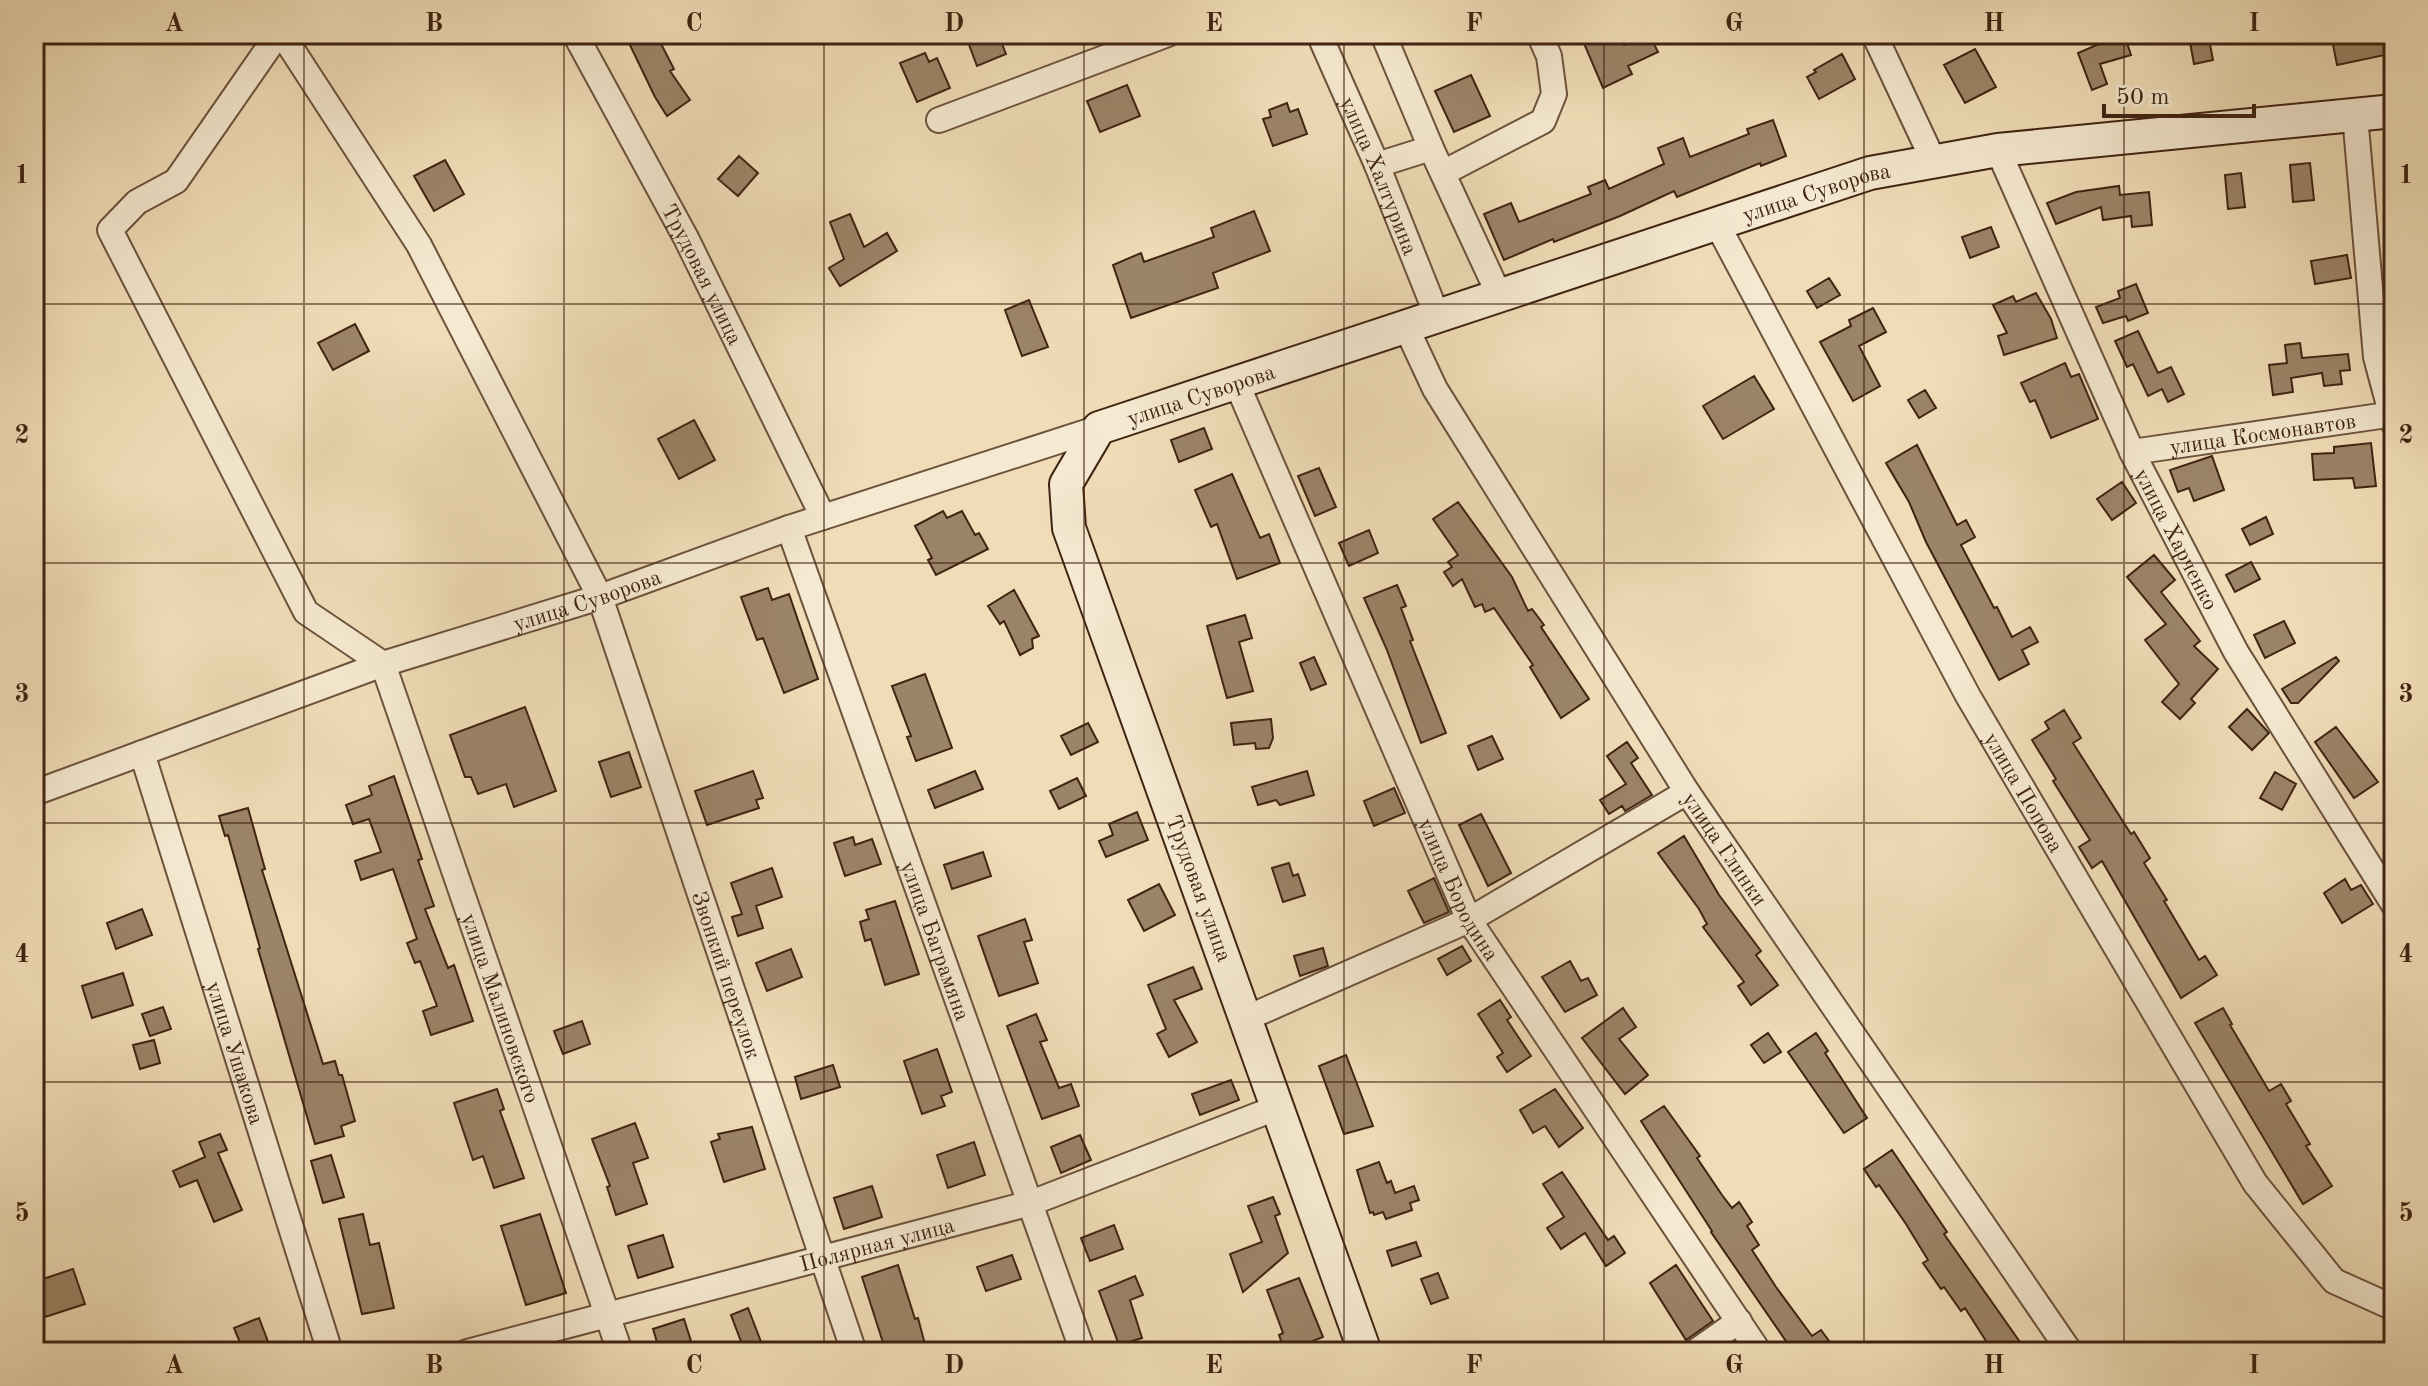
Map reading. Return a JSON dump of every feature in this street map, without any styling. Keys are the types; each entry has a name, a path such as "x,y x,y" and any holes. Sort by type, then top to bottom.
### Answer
{"main road":[{"name":"улица Суворова","path":"1099,428 1870,173 1998,150 2394,111"},
{"name":"Трудовая улица","path":"1099,428 1066,484 1069,528 1365,1352"}],"street":[{"name":"Звонкий переулок","path":"280,34 419,245 600,597 854,1352"},
{"path":"280,34 176,181 137,202 110,230 306,612 383,664"},
{"name":"Трудовая улица","path":"575,34 694,251 823,517"},
{"path":"939,120 1168,34"},
{"name":"улица Халтурина","path":"1319,34 1377,165 1438,318"},
{"path":"1383,34 1431,148 1500,297"},
{"path":"1443,173 1543,121 1554,94 1549,56 1539,34"},
{"path":"1874,34 1934,162"},
{"path":"2355,115 2376,357 2393,417"},
{"path":"1377,165 1431,148"},
{"name":"улица Харченко","path":"1998,150 2132,452 2236,652 2394,905"},
{"name":"улица Попова","path":"1717,224 1968,696 2255,1183 2334,1281 2394,1308"},
{"name":"улица Глинки","path":"1406,327 1435,389 1687,792 2070,1352"},
{"name":"улица Бородина","path":"1237,384 1469,920 1759,1352"},
{"name":"улица Космонавтов","path":"2132,452 2393,417"},
{"name":"улица Суворова","path":"34,793 383,664 600,597 789,528 1099,428"},
{"name":"улица Баграмяна","path":"789,528 1083,1352"},
{"name":"улица Малиновского","path":"383,664 620,1352"},
{"name":"улица Ушакова","path":"142,753 330,1352"},
{"path":"1247,1018 1469,920 1687,792"},
{"name":"Полярная улица","path":"467,1352 1031,1203 1276,1108"},
{"path":"1695,1352 1739,1321"}],"building":[{"path":"643,34 656,34 674,69 670,71 690,100 667,116 628,41"},
{"path":"965,34 998,34 1006,54 977,66"},
{"path":"1580,34 1618,34 1624,45 1649,34 1658,52 1628,66 1632,74 1603,88"},
{"path":"2115,34 2124,34 2131,55 2100,64 2107,84 2092,90 2078,53"},
{"path":"2208,34 2213,60 2194,64 2189,37"},
{"path":"2357,34 2394,34 2394,53 2337,65 2332,39"},
{"path":"1975,49 1996,87 1965,103 1944,65"},
{"path":"925,53 929,62 937,58 950,88 917,102 900,63"},
{"path":"1842,54 1855,79 1819,99 1807,77"},
{"path":"1471,75 1490,116 1454,132 1435,91"},
{"path":"1127,85 1140,116 1100,132 1087,101"},
{"path":"1287,103 1290,112 1298,109 1307,134 1273,146 1263,119 1271,117 1269,110"},
{"path":"1773,120 1786,156 1761,166 1760,163 1677,197 1674,191 1620,216 1504,260 1484,214 1511,203 1519,222 1591,194 1588,187 1605,180 1609,189 1664,164 1658,148 1683,138 1690,157 1749,134 1747,129"},
{"path":"739,156 758,173 738,196 718,179"},
{"path":"445,160 464,194 434,211 414,176"},
{"path":"2310,163 2314,200 2293,202 2290,165"},
{"path":"2241,173 2245,207 2228,209 2225,175"},
{"path":"2119,186 2120,195 2149,192 2152,225 2132,227 2131,216 2103,220 2101,207 2056,224 2047,203 2076,192"},
{"path":"1254,211 1270,251 1213,273 1218,288 1131,318 1113,265 1141,253 1144,262 1214,237 1211,228"},
{"path":"850,214 864,247 887,233 897,251 840,286 829,268 844,259 830,222"},
{"path":"1991,227 1999,247 1970,258 1962,237"},
{"path":"2347,255 2351,278 2315,284 2311,261"},
{"path":"1829,278 1840,295 1817,308 1807,291"},
{"path":"2136,284 2148,313 2128,321 2126,316 2103,323 2096,307 2120,298 2118,291"},
{"path":"2036,293 2051,319 2057,338 2004,355 1998,336 2007,333 1993,305 2013,296 2016,302"},
{"path":"1029,300 1048,347 1022,356 1005,310"},
{"path":"1873,308 1886,332 1859,346 1880,386 1853,401 1820,342 1851,326 1849,320"},
{"path":"355,324 369,351 333,370 318,343"},
{"path":"2138,331 2158,373 2171,367 2184,394 2168,402 2162,389 2148,396 2133,364 2127,367 2115,341"},
{"path":"2300,343 2302,358 2348,354 2350,370 2340,371 2342,384 2324,386 2322,373 2291,378 2293,392 2273,395 2269,365 2287,363 2285,345"},
{"path":"2065,363 2071,377 2079,374 2098,419 2051,438 2035,400 2030,402 2021,383"},
{"path":"1754,376 1774,409 1723,439 1703,406"},
{"path":"1925,390 1936,408 1919,418 1908,400"},
{"path":"694,420 715,460 679,479 658,439"},
{"path":"1204,428 1212,449 1179,462 1171,440"},
{"path":"2371,443 2376,486 2355,488 2353,478 2314,480 2312,454 2334,453 2334,447"},
{"path":"1917,445 1957,525 1966,520 1975,537 1961,545 1994,608 1997,607 2012,637 2030,627 2038,642 2022,650 2029,664 1999,680 1886,463"},
{"path":"2212,456 2224,490 2194,501 2189,488 2178,492 2170,470"},
{"path":"1319,468 1336,507 1315,516 1298,476"},
{"path":"1232,474 1260,538 1269,534 1280,563 1237,579 1217,524 1211,527 1195,490"},
{"path":"2122,482 2136,503 2112,520 2097,499"},
{"path":"1458,502 1512,577 1528,611 1532,609 1544,625 1541,627 1589,699 1561,718 1530,667 1533,665 1494,608 1485,612 1482,604 1475,607 1462,579 1453,586 1444,572 1452,567 1448,562 1458,555 1433,519"},
{"path":"943,511 947,518 962,511 975,535 979,533 988,549 936,575 928,560 932,558 915,526"},
{"path":"2266,517 2273,534 2250,545 2242,529"},
{"path":"1369,530 1378,553 1349,566 1339,543"},
{"path":"2154,555 2175,580 2161,592 2200,641 2194,646 2218,669 2191,699 2195,703 2180,719 2162,702 2179,684 2145,640 2166,624 2127,577"},
{"path":"2251,562 2260,579 2235,592 2226,575"},
{"path":"1397,585 1406,606 1401,608 1413,640 1410,641 1446,733 1421,743 1364,598"},
{"path":"768,588 772,600 789,594 818,679 784,693 763,638 757,640 741,597"},
{"path":"1014,590 1039,636 1032,639 1033,648 1020,655 1004,621 1000,624 988,606"},
{"path":"1245,615 1252,638 1239,642 1253,691 1227,698 1207,626"},
{"path":"2284,621 2295,643 2265,658 2254,635"},
{"path":"1314,657 1326,684 1311,690 1300,663"},
{"path":"2336,657 2339,661 2298,703 2291,703 2282,689"},
{"path":"925,674 952,748 916,761 907,737 911,736 892,686"},
{"path":"525,707 556,791 514,807 506,784 478,794 471,777 465,777 450,735"},
{"path":"2247,709 2269,733 2252,750 2229,727"},
{"path":"2064,710 2081,738 2073,743 2131,834 2134,832 2150,858 2144,863 2167,900 2164,901 2199,960 2205,956 2217,975 2181,998 2102,861 2092,868 2079,847 2090,840 2053,781 2056,779 2032,740 2049,729 2045,722"},
{"path":"1271,719 1273,738 1269,748 1256,749 1255,743 1234,745 1231,723"},
{"path":"1088,723 1098,742 1071,755 1061,736"},
{"path":"2336,727 2378,782 2354,798 2315,742"},
{"path":"1492,736 1503,759 1478,770 1468,746"},
{"path":"1627,742 1638,758 1631,763 1652,795 1625,811 1622,806 1609,814 1600,800 1626,784 1607,756"},
{"path":"629,752 641,787 611,797 599,762"},
{"path":"753,771 763,798 756,800 759,808 707,825 695,791"},
{"path":"975,771 983,789 935,808 928,790"},
{"path":"1307,771 1314,795 1280,805 1276,800 1258,805 1252,787"},
{"path":"2275,772 2296,784 2282,810 2260,798"},
{"path":"394,776 434,906 425,909 448,968 454,965 473,1021 431,1035 423,1011 437,1006 420,961 415,963 407,943 417,939 393,869 361,880 355,861 381,852 369,819 353,824 346,805 372,795 369,786"},
{"path":"1077,778 1086,796 1059,809 1050,791"},
{"path":"1394,788 1405,813 1374,826 1364,801"},
{"path":"248,808 265,869 262,870 323,1064 335,1061 355,1121 341,1126 344,1136 315,1144 228,835 225,836 219,816"},
{"path":"1137,812 1148,840 1106,857 1099,841 1113,835 1109,824"},
{"path":"1481,814 1511,873 1488,886 1459,825"},
{"path":"1684,836 1719,895 1761,951 1756,955 1778,985 1751,1005 1738,986 1744,982 1703,927 1707,924 1699,909 1658,853"},
{"path":"853,837 855,845 872,839 881,864 845,876 834,843"},
{"path":"983,852 991,876 952,889 944,865"},
{"path":"1289,863 1293,876 1298,874 1305,895 1283,902 1272,868"},
{"path":"772,868 782,897 756,906 763,928 738,936 732,917 742,914 731,883"},
{"path":"1434,878 1449,912 1424,923 1408,891"},
{"path":"2345,879 2351,890 2361,885 2373,904 2342,923 2324,893"},
{"path":"1159,884 1175,915 1144,931 1128,900"},
{"path":"895,901 919,974 885,985 871,939 865,941 860,922 869,919 866,910"},
{"path":"142,909 152,935 116,949 107,923"},
{"path":"1025,919 1032,940 1024,942 1038,983 999,996 978,936"},
{"path":"1462,946 1471,961 1447,975 1438,959"},
{"path":"1323,948 1328,966 1300,976 1294,956"},
{"path":"791,949 802,977 767,991 756,963"},
{"path":"1570,961 1581,981 1588,978 1597,995 1565,1012 1542,977"},
{"path":"1193,967 1202,989 1174,1000 1197,1042 1169,1057 1157,1034 1166,1029 1148,985"},
{"path":"123,973 133,1005 92,1018 82,986"},
{"path":"1500,1000 1511,1017 1507,1020 1531,1056 1507,1072 1497,1057 1503,1053 1478,1014"},
{"path":"163,1007 171,1029 150,1036 142,1014"},
{"path":"1623,1008 1636,1027 1619,1039 1648,1075 1625,1094 1582,1038"},
{"path":"2223,1008 2269,1091 2281,1084 2291,1101 2286,1104 2310,1144 2306,1146 2332,1186 2303,1204 2195,1023"},
{"path":"1036,1014 1047,1040 1040,1042 1059,1088 1071,1084 1079,1106 1042,1119 1007,1026"},
{"path":"582,1021 590,1044 563,1054 554,1031"},
{"path":"1768,1033 1781,1052 1764,1063 1751,1045"},
{"path":"1816,1033 1828,1051 1825,1053 1867,1118 1844,1133 1788,1052"},
{"path":"154,1040 160,1063 140,1069 133,1045"},
{"path":"937,1049 952,1092 941,1096 945,1106 922,1114 904,1061"},
{"path":"1346,1055 1373,1126 1344,1134 1319,1066"},
{"path":"833,1065 840,1087 801,1099 795,1077"},
{"path":"1231,1080 1239,1100 1200,1115 1192,1094"},
{"path":"497,1089 504,1109 500,1111 524,1178 494,1188 483,1156 473,1160 454,1103"},
{"path":"1555,1089 1583,1128 1559,1147 1545,1126 1533,1133 1520,1110"},
{"path":"1664,1106 1700,1156 1697,1158 1722,1195 1732,1208 1739,1202 1752,1222 1747,1226 1759,1245 1752,1250 1776,1287 1812,1336 1821,1330 1837,1352 1789,1352 1792,1350 1711,1232 1641,1121"},
{"path":"635,1123 648,1158 633,1163 647,1204 616,1215 607,1187 610,1186 592,1139"},
{"path":"752,1127 765,1169 724,1182 711,1142 720,1139 718,1134"},
{"path":"220,1134 227,1150 218,1153 242,1210 214,1222 197,1180 180,1187 173,1171 205,1157 199,1142"},
{"path":"1080,1135 1091,1160 1061,1173 1051,1147"},
{"path":"974,1142 985,1175 948,1188 937,1155"},
{"path":"1892,1150 1947,1232 1944,1234 2027,1352 1993,1352 1965,1308 1961,1311 1923,1263 1928,1260 1906,1224 1864,1169"},
{"path":"331,1155 344,1197 323,1203 311,1161"},
{"path":"1379,1162 1387,1183 1391,1181 1395,1193 1414,1186 1419,1200 1410,1203 1412,1210 1386,1219 1383,1212 1370,1213 1357,1170"},
{"path":"1562,1172 1608,1240 1614,1236 1625,1253 1606,1266 1585,1233 1561,1249 1547,1228 1564,1217 1543,1184"},
{"path":"872,1186 882,1217 844,1229 834,1198"},
{"path":"1273,1197 1280,1214 1275,1216 1288,1253 1243,1292 1230,1254 1262,1242 1248,1206"},
{"path":"363,1214 370,1245 379,1243 394,1308 362,1314 339,1219"},
{"path":"540,1214 566,1293 526,1305 501,1226"},
{"path":"1114,1225 1123,1249 1090,1261 1081,1238"},
{"path":"663,1235 673,1267 638,1278 628,1246"},
{"path":"1416,1242 1421,1256 1392,1266 1387,1251"},
{"path":"1012,1255 1021,1279 986,1291 977,1267"},
{"path":"898,1265 927,1352 886,1352 862,1277"},
{"path":"1676,1265 1713,1321 1686,1340 1650,1283"},
{"path":"73,1269 85,1304 45,1317 34,1282"},
{"path":"1438,1273 1448,1298 1431,1304 1421,1279"},
{"path":"1135,1276 1143,1295 1130,1300 1142,1338 1119,1345 1099,1291"},
{"path":"1299,1278 1323,1337 1300,1346 1302,1352 1285,1352 1279,1335 1283,1333 1267,1290"},
{"path":"748,1308 765,1352 745,1352 731,1315"},
{"path":"259,1318 272,1352 244,1352 234,1328"},
{"path":"684,1319 691,1341 685,1343 687,1352 660,1352 653,1329"}]}
